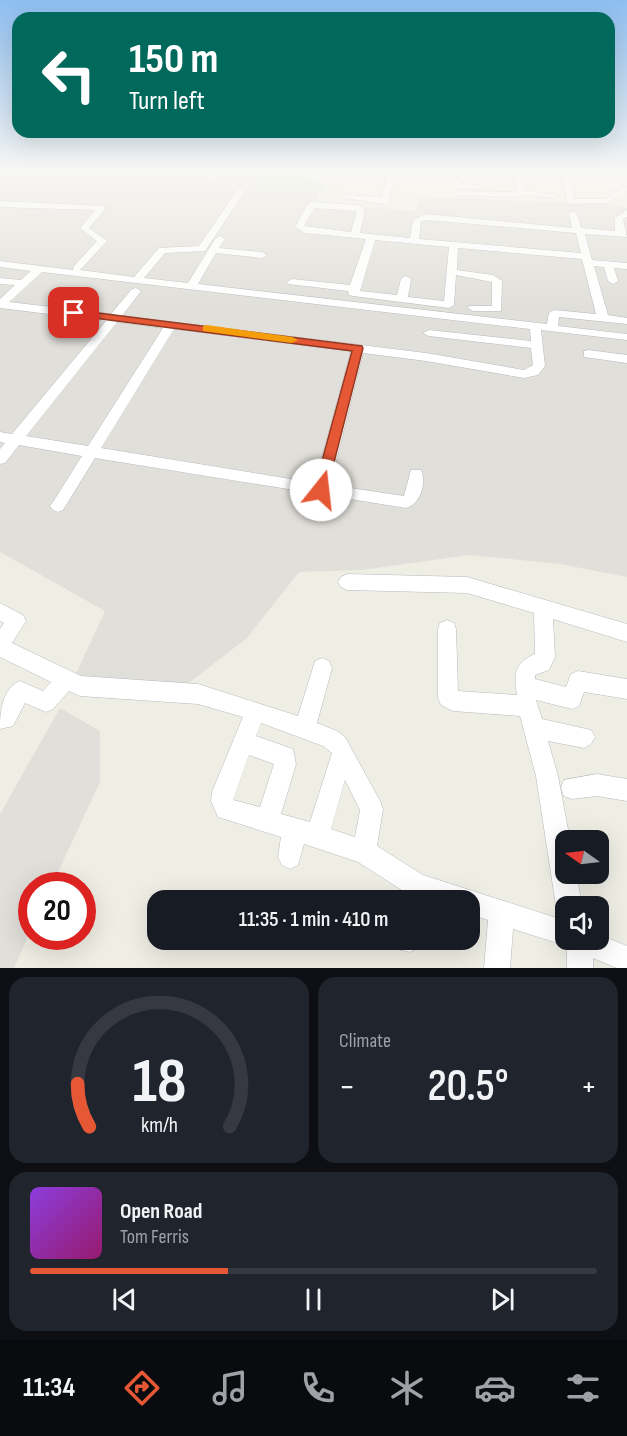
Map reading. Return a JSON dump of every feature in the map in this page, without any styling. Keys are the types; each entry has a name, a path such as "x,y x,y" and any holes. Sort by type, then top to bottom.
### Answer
{"street":[{"path":"77,268 102,241 84,228 93,217"},
{"path":"0,459 114,317 162,250 202,249 226,217"},
{"path":"192,285 231,217"},
{"path":"304,217 299,227 305,230 454,245 498,253 587,259 627,266"},
{"path":"355,235 359,217"},
{"path":"414,241 417,220 421,217"},
{"path":"423,217 624,234 620,217"},
{"path":"574,217 603,318"},
{"path":"498,224 498,253"},
{"path":"347,303 355,291 371,237"},
{"path":"449,305 454,245"},
{"path":"213,250 262,255"},
{"path":"0,264 39,268 136,285 192,285 627,337"},
{"path":"608,264 613,281"},
{"path":"0,304 39,268"},
{"path":"292,282 449,305 494,310 498,306 495,279 453,272"},
{"path":"402,299 406,279"},
{"path":"0,281 23,283"},
{"path":"0,304 358,348 530,374 539,366 536,326"},
{"path":"426,357 432,313"},
{"path":"552,327 554,313 627,321"},
{"path":"58,506 171,324"},
{"path":"429,333 537,345"},
{"path":"321,490 358,348"},
{"path":"588,354 627,359"},
{"path":"0,436 406,502 412,498 416,474"},
{"path":"347,582 467,585 627,633"},
{"path":"543,608 544,661 528,666 527,697 534,728 560,788 568,896"},
{"path":"0,611 17,621 0,646 80,686 198,694 256,711 335,741 372,809 364,852"},
{"path":"447,629 448,698 453,701 527,697 572,699 578,681 627,689"},
{"path":"305,729 322,668"},
{"path":"0,719 6,719 20,692 46,702 67,679"},
{"path":"256,711 223,792 222,801 226,809 364,852 413,890"},
{"path":"534,728 584,736"},
{"path":"243,742 285,757 285,764 267,821"},
{"path":"290,857 306,833 342,754"},
{"path":"560,788 597,785 627,790"},
{"path":"480,905 555,930"},
{"path":"497,968 501,912"},
{"path":"580,950 580,968"},
{"path":"606,950 627,959"}],"shaded area":[{"path":"0,217 627,217 627,577 560,564 470,555 362,570 299,572 247,638 189,683 107,690 74,678 105,611 0,552"},
{"path":"60,708 100,731 100,782 58,872 18,872 18,950 22,950 14,968 0,968 0,814"}],"slow traffic":[{"path":"207,329 292,340"}],"route":[{"path":"74,313 358,348 321,490"}]}
